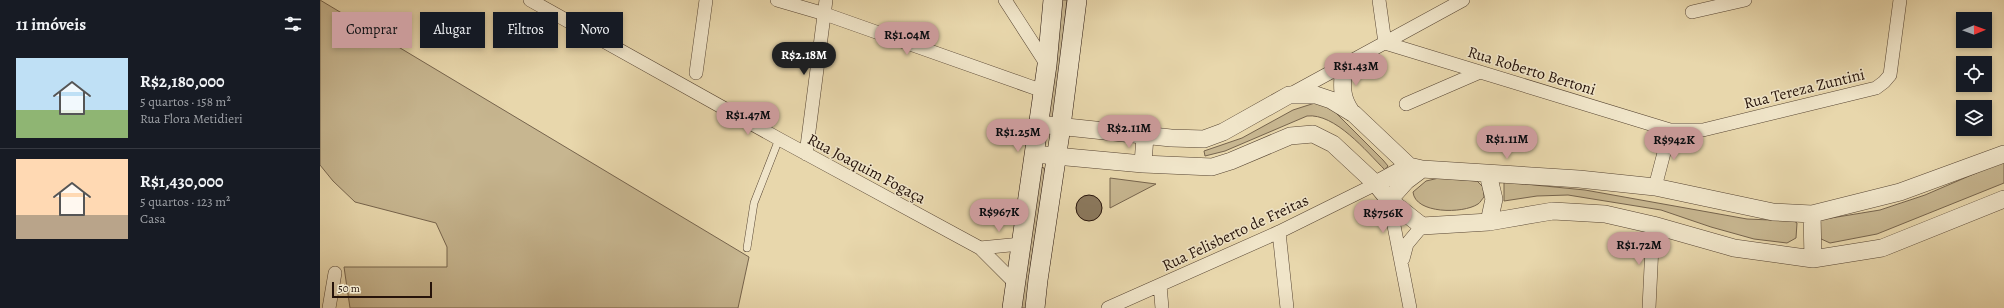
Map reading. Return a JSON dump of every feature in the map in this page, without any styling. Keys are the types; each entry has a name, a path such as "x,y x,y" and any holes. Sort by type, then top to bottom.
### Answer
{"main road":[{"path":"1012,308 1014,283 1047,65 1052,0"},
{"path":"1035,308 1057,157 1077,0"}],"street":[{"name":"Rua Joaquim Fogaça","path":"530,0 779,140 980,248 1014,283"},
{"path":"696,73 706,0"},
{"path":"777,0 825,14 1043,91"},
{"path":"806,154 826,0"},
{"path":"1005,0 1047,65"},
{"path":"1379,0 1385,43"},
{"path":"1038,124 1144,136 1204,139 1223,132 1462,0"},
{"path":"1692,12 1745,0"},
{"name":"Rua Tereza Zuntini","path":"1670,130 1703,130 1876,88 1890,75 1900,0"},
{"name":"Rua Roberto Bertoni","path":"1385,43 1670,130"},
{"path":"1344,65 1341,89 1345,103 1354,114"},
{"path":"1406,104 1480,72"},
{"path":"1289,95 1316,95 1331,100 1354,114 1415,167"},
{"path":"1655,187 1670,130"},
{"path":"1034,154 1143,164 1212,167 1231,161 1290,136 1313,134 1333,144 1376,184 1389,200 1422,226 1489,222 1553,211 1605,214 1653,225 1734,248 1813,259 1882,248 2004,199"},
{"path":"1143,164 1144,136"},
{"path":"1376,184 1415,167 1488,174 1579,179 1655,187 1773,212 1812,214 1900,192 2004,154"},
{"path":"1389,200 1406,181 1415,167"},
{"path":"1488,174 1494,198 1489,222"},
{"name":"Rua Felisberto de Freitas","path":"1108,308 1279,232 1376,184"},
{"path":"1389,200 1410,308"},
{"path":"1812,214 1813,259"},
{"path":"1649,308 1653,225"},
{"path":"1402,263 1407,244 1422,226"},
{"path":"1279,232 1287,308"},
{"path":"980,248 1020,244"},
{"path":"329,308 335,273"},
{"path":"1160,285 1162,308"}],"lane":[{"path":"747,248 754,204 779,140"}],"shaded area":[{"path":"320,0 340,12 332,12 332,48 400,48 749,257 738,308 350,308 344,267 447,267 447,247 436,223 355,202 333,181 320,165"},
{"path":"1058,0 1067,0 1054,122 1042,120"},
{"path":"1318,102 1331,108 1383,160 1388,166 1385,170 1359,144 1339,127 1328,120 1307,116 1225,151 1205,156 1204,151 1242,138 1293,110"},
{"path":"2004,161 2004,183 1877,234 1830,243 1819,238 1819,220 1880,210 1925,195"},
{"path":"1041,167 1044,168 1045,172 1030,270 1026,308 1017,308"},
{"path":"1110,178 1156,184 1110,208"},
{"path":"1439,178 1477,181 1483,187 1484,197 1480,203 1462,209 1441,210 1422,205 1416,199 1413,192 1426,181"},
{"path":"1504,182 1585,190 1747,219 1794,221 1797,223 1796,238 1787,243 1754,239 1711,227 1661,210 1568,195 1537,196 1504,201"}],"building":[{"path":"1089,195 1098,199 1102,208 1098,217 1089,221 1080,217 1076,208 1080,199"}]}
